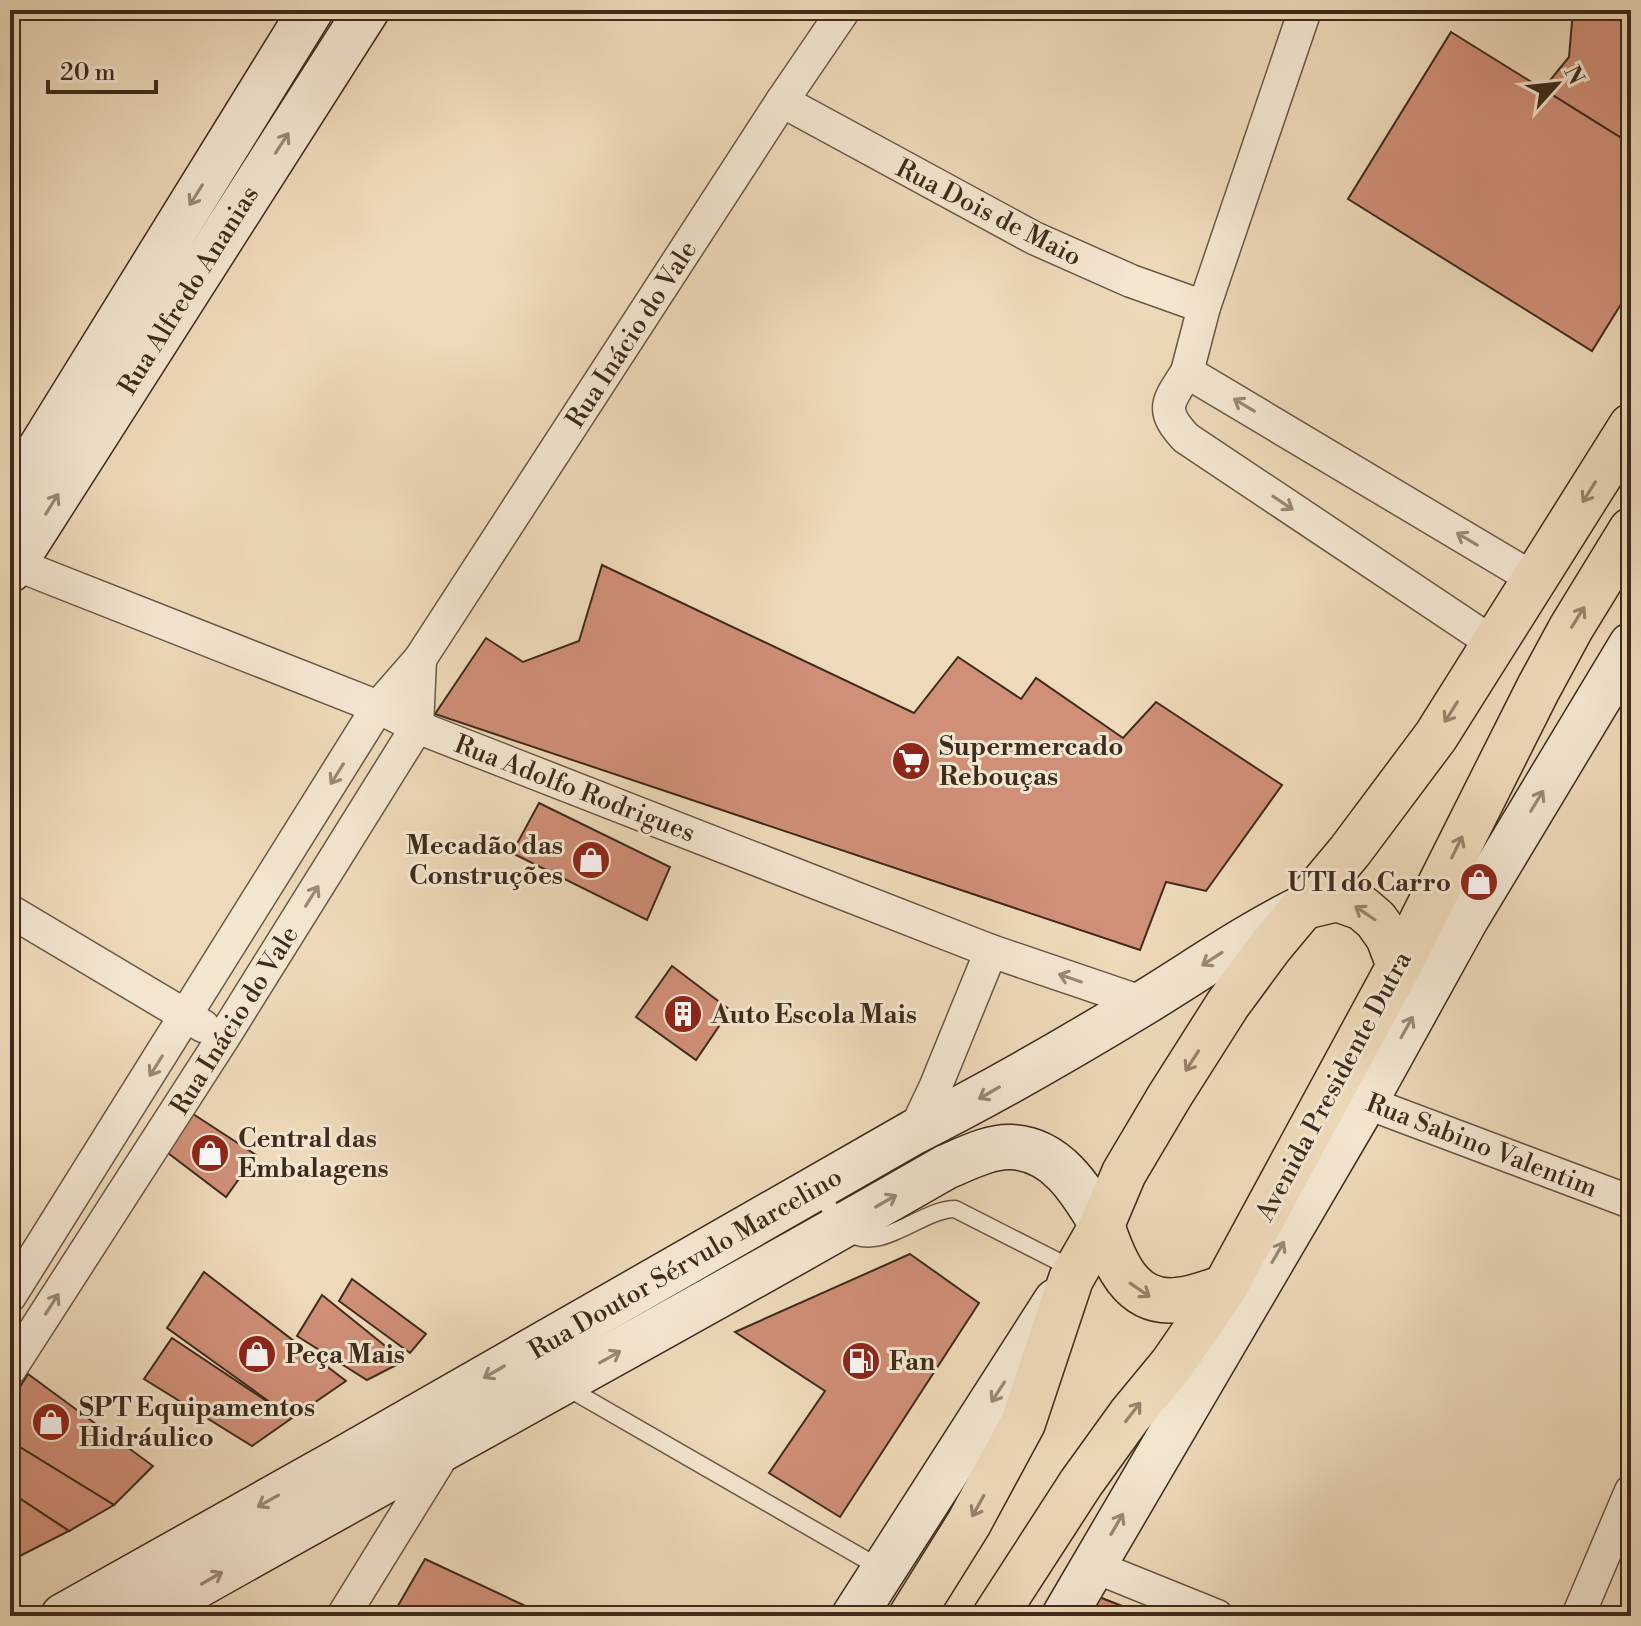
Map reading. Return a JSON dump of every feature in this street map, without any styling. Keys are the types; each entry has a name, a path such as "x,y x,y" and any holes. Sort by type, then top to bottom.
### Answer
{"main road":[{"name":"Rua Alfredo Ananias","path":"10,497 311,10"},
{"name":"Rua Alfredo Ananias","path":"11,565 367,10"},
{"path":"854,1616 1073,1274 1102,1225 1124,1173 1177,1084 1270,947 1350,851 1436,736 1631,426"},
{"name":"Avenida Presidente Dutra","path":"1064,1616 1350,1094 1399,966 1523,716 1571,628 1631,530"},
{"name":"Avenida Presidente Dutra","path":"995,1616 1081,1483 1172,1364 1225,1287 1465,921 1631,645"},
{"path":"1304,907 1337,899 1362,908 1376,920 1388,937 1399,966"},
{"name":"Rua Doutor Sérvulo Marcelino","path":"63,1616 914,1132 973,1102 1144,1003 1261,928 1304,907"},
{"name":"Rua Doutor Sérvulo Marcelino","path":"144,1616 946,1167 981,1153 1011,1147 1038,1154 1059,1166 1082,1191 1102,1225"},
{"path":"1102,1225 1114,1262 1128,1282 1153,1300 1178,1301 1225,1287"},
{"path":"911,1616 969,1523 1023,1423 1073,1274"}],"street":[{"name":"Rua Inácio do Vale","path":"10,1296 378,707 420,659 844,10"},
{"path":"1305,10 1204,307 1187,372 1168,407 1171,422 1186,438 1493,643"},
{"name":"Rua Dois de Maio","path":"782,101 1034,238 1131,281 1204,307"},
{"path":"1187,372 1534,579"},
{"name":"Rua Adolfo Rodrigues","path":"11,565 991,951 1144,1003"},
{"name":"Rua Inácio do Vale","path":"10,1369 223,1038 417,727 420,659"},
{"path":"10,911 223,1038"},
{"path":"914,1132 991,951"},
{"name":"Rua Sabino Valentim","path":"1350,1094 1631,1202"},
{"path":"343,1616 450,1444"},
{"path":"1578,1616 1631,1491"},
{"path":"1093,1566 1217,1616"}],"lane":[{"path":"818,1187 842,1226 857,1238 879,1238 941,1209 955,1209 1073,1274"},
{"path":"561,1384 883,1570"}],"building":[{"path":"1573,10 1631,10 1631,144 1543,89 1569,57"},
{"path":"1451,32 1631,144 1631,288 1592,351 1348,199"},
{"name":"Supermercado Rebouças","path":"602,565 914,713 958,657 1021,699 1036,678 1123,738 1156,702 1282,785 1206,891 1166,882 1140,950 435,714 486,638 523,662 579,641"},
{"name":"Mecadão das Construções","path":"539,803 670,867 647,920 512,853"},
{"name":"Auto Escola Mais","path":"672,966 730,1010 696,1060 636,1017"},
{"name":"Central das Embalagens","path":"190,1112 256,1155 226,1197 164,1150"},
{"name":"Fan","path":"910,1254 979,1303 840,1517 769,1473 825,1391 735,1332"},
{"name":"Peça Mais","path":"204,1272 346,1381 292,1418 167,1328"},
{"path":"352,1279 426,1334 410,1353 339,1301"},
{"path":"322,1295 404,1361 367,1380 297,1336"},
{"path":"172,1338 292,1418 252,1446 144,1379"},
{"name":"SPT Equipamentos Hidráulico","path":"28,1374 153,1466 114,1505 10,1441 10,1403"},
{"path":"10,1441 114,1505 69,1531 10,1492"},
{"path":"10,1492 69,1531 10,1561"},
{"path":"425,1559 547,1616 392,1616"},
{"path":"1099,1597 1148,1616 1090,1616"}],"place":[{"name":"Supermercado Rebouças","path":"911,761"},
{"name":"Mecadão das Construções","path":"591,860"},
{"name":"UTI do Carro","path":"1479,882"},
{"name":"Auto Escola Mais","path":"683,1014"},
{"name":"Central das Embalagens","path":"210,1153"},
{"name":"Peça Mais","path":"257,1354"},
{"name":"Fan","path":"861,1361"},
{"name":"SPT Equipamentos Hidráulico","path":"51,1422"}]}
